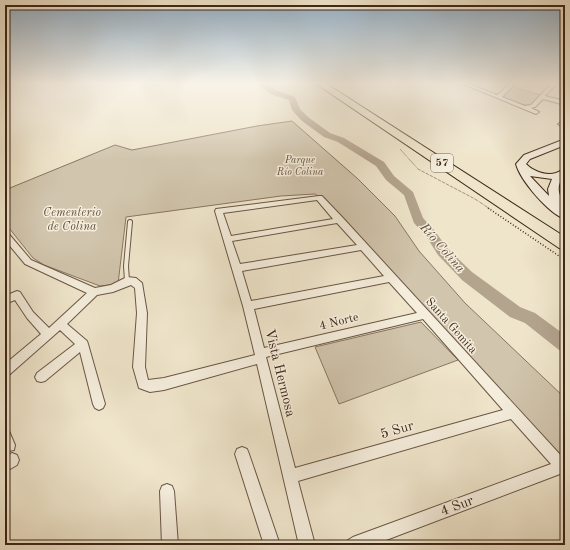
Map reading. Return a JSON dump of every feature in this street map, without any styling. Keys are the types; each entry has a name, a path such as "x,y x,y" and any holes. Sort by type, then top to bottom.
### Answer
{"highway":[{"name":"57","path":"358,109 565,244"},
{"name":"57","path":"369,109 565,233"}],"street":[{"path":"531,109 536,112"},
{"path":"521,164 528,157 565,142"},
{"path":"521,164 535,175 546,177 562,174"},
{"path":"521,164 523,171 540,193 565,214"},
{"path":"562,174 554,183 553,190 557,202 565,214"},
{"name":"Santa Gemita","path":"218,211 319,198 364,246 563,469"},
{"name":"Vista Hermosa","path":"218,211 248,306 307,545"},
{"path":"228,239 340,220"},
{"path":"5,235 28,262 40,269 94,292"},
{"path":"237,268 364,246"},
{"path":"248,306 392,278"},
{"path":"5,371 60,324 94,292 114,288 128,281"},
{"name":"4 Norte","path":"128,281 133,281 139,286 142,299 140,367 143,384 150,386 164,384 261,356 424,315"},
{"path":"5,300 17,295 30,315 48,334"},
{"path":"60,324 83,344 89,360 99,404"},
{"path":"41,377 83,344"},
{"name":"5 Sur","path":"291,476 512,413"},
{"path":"242,454 272,545"},
{"name":"4 Sur","path":"353,545 563,469"},
{"path":"167,491 170,545"}],"lane":[{"path":"128,281 126,266 130,222"}],"path":[{"path":"400,149 412,165 474,198 565,260"}],"green space":[{"path":"292,121 358,179 395,216 419,251 465,303 565,398 565,466 320,197 315,194 281,196 126,217 118,284 100,286 44,265 33,258 5,223 5,190 115,145 132,150 257,126"},
{"path":"421,322 458,360 339,404 315,347"}],"waterway":[{"name":"Río Colina","path":"296,109 305,119 327,135 341,140 380,164 390,178 409,194 418,220 430,233 443,252 467,276 515,312 530,318 565,345"}],"park label":[{"name":"Parque Río Colina","path":"300,166"},
{"name":"Cementerio de Colina","path":"72,220"}]}
